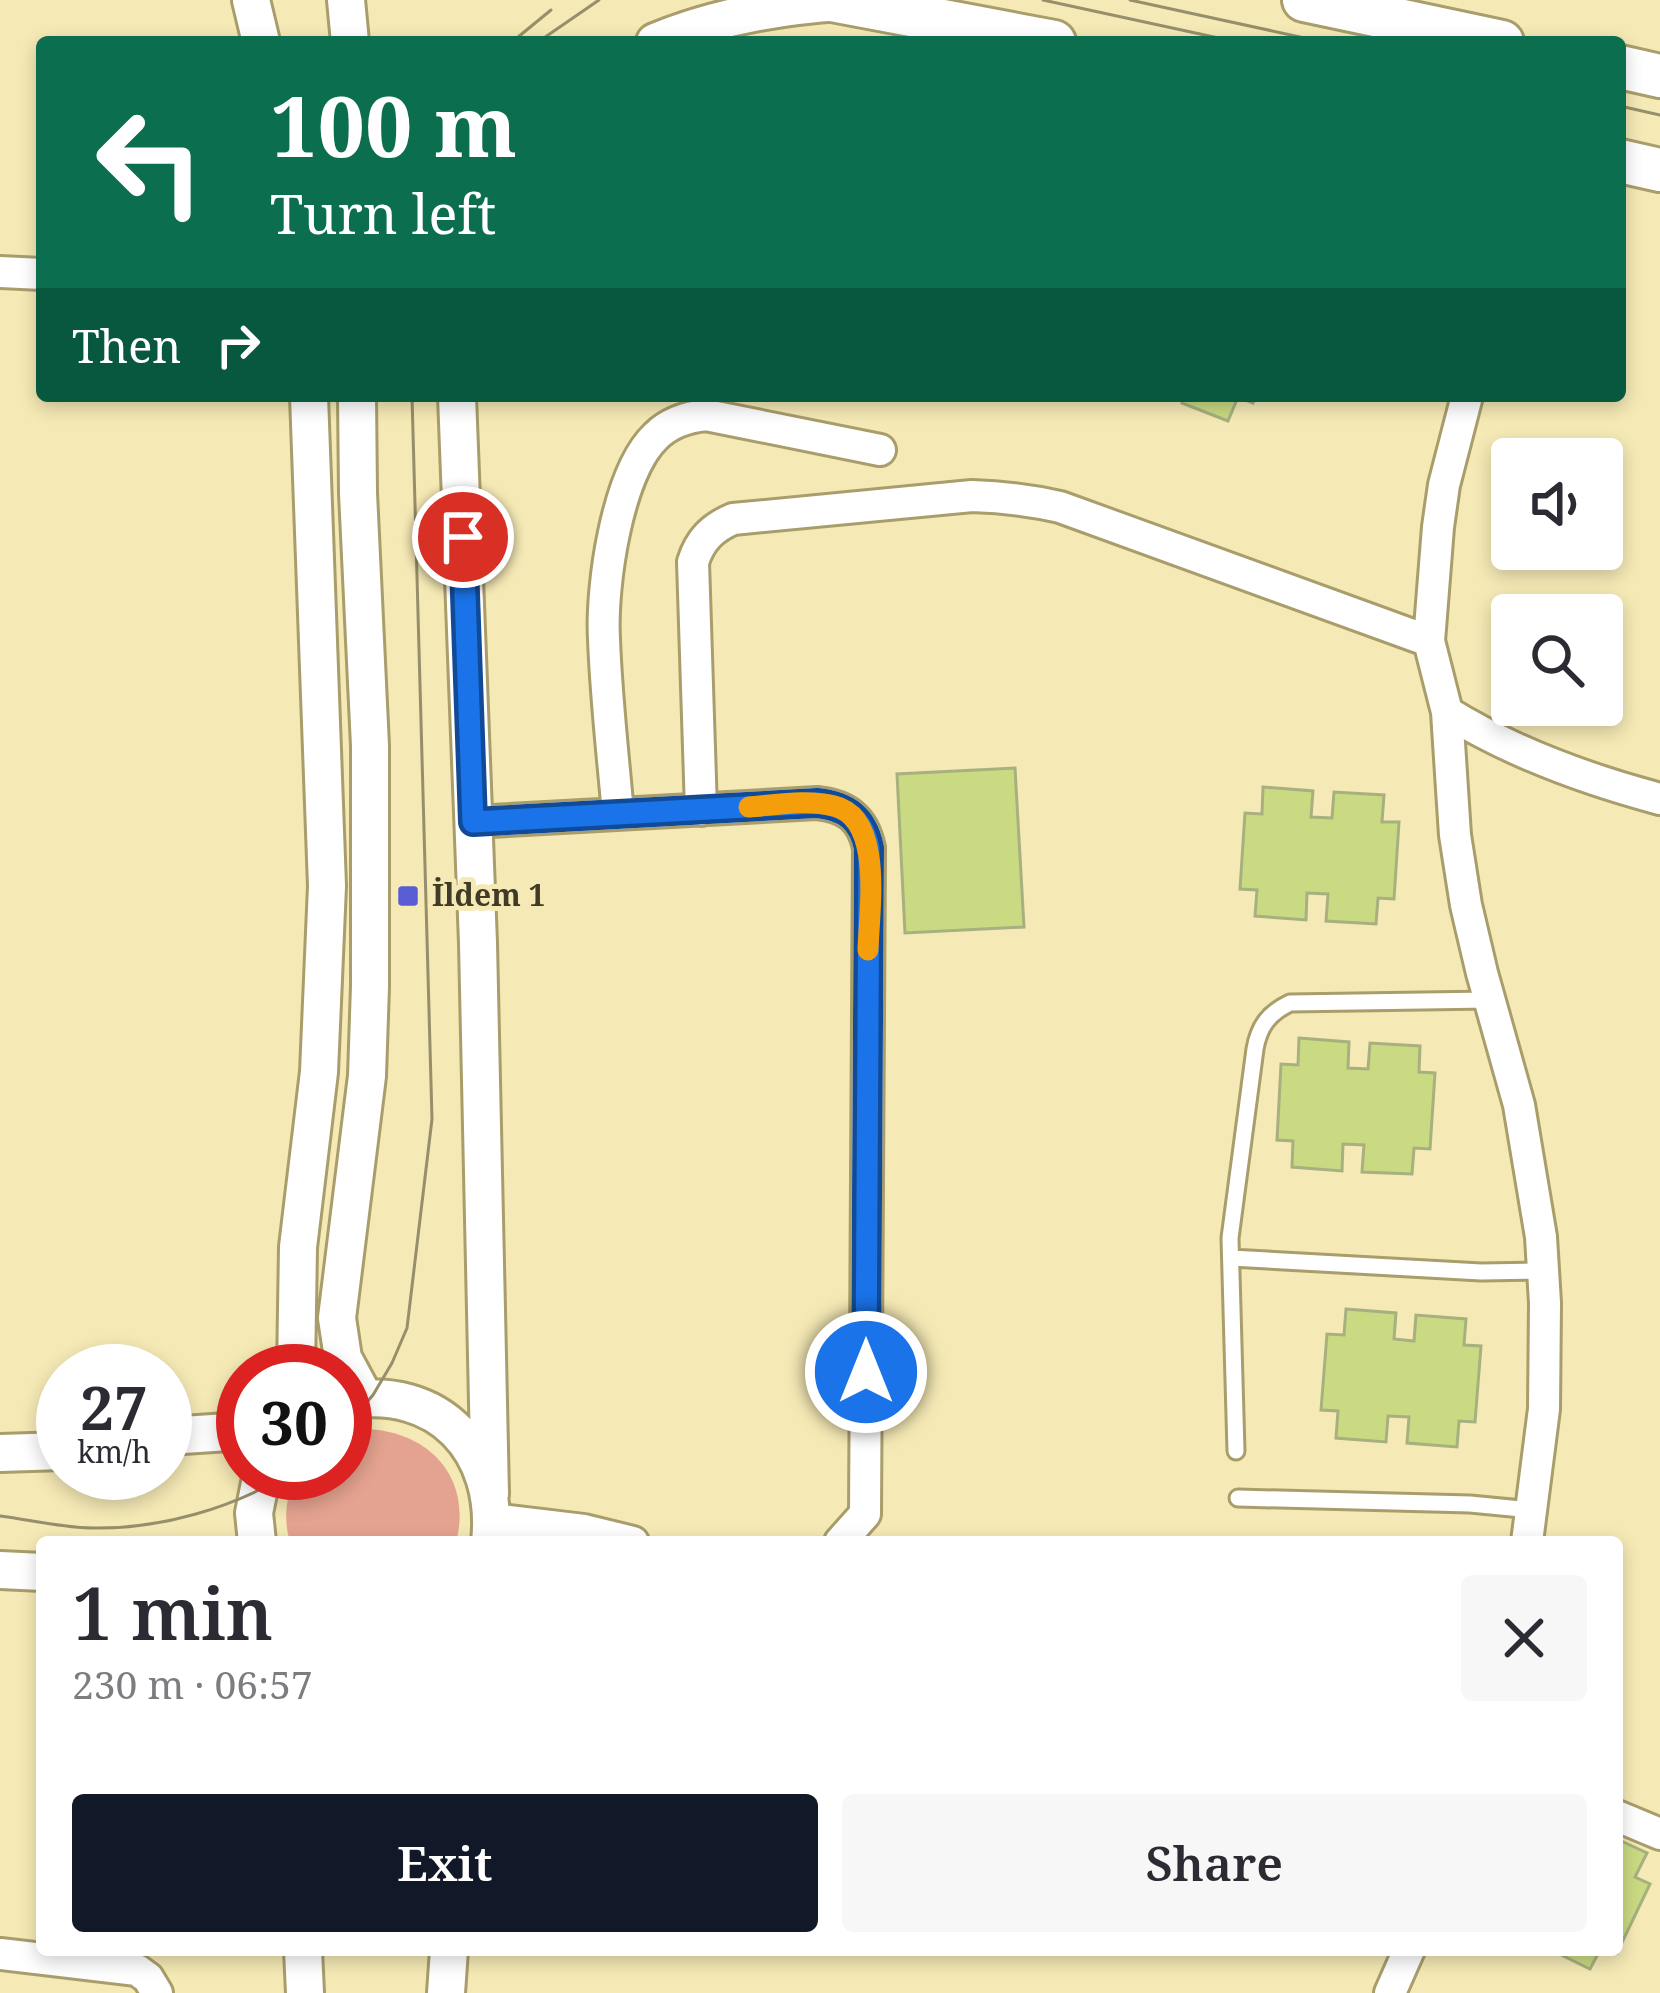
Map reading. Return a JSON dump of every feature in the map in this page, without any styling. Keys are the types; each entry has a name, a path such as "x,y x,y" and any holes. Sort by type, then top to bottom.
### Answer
{"main road":[{"path":"1304,0 1474,36"},
{"path":"837,1 1022,36"},
{"path":"1626,68 1660,76"},
{"path":"1626,162 1660,170"}],"street":[{"path":"251,0 259,36"},
{"path":"346,0 349,36"},
{"path":"673,36 756,12 837,1"},
{"path":"0,272 36,274"},
{"path":"296,1344 298,1247 319,1072 328,886 309,402"},
{"path":"341,1344 337,1318 367,1076 371,963 370,746 357,402"},
{"path":"457,402 484,1161 491,1518"},
{"path":"1465,402 1438,527 1429,641 1447,712 1449,773 1466,905 1519,1105 1544,1271 1544,1409 1528,1536"},
{"path":"618,814 603,635 605,603 621,504 647,446 670,424 706,415 880,450"},
{"path":"700,810 693,562 706,536 733,519 972,496 1034,501 1429,641"},
{"path":"1447,712 1536,758 1660,799"},
{"path":"473,822 831,805 844,809 862,826 869,848 865,1514 845,1536"},
{"path":"372,1398 413,1404 455,1430 484,1470 491,1518"},
{"path":"0,1453 36,1452"},
{"path":"256,1536 257,1500"},
{"path":"491,1518 608,1536"},
{"path":"0,1570 36,1573"},
{"path":"1623,1819 1660,1834"},
{"path":"0,1954 137,1970 157,1993"},
{"path":"303,1956 305,1993"},
{"path":"446,1993 448,1956"},
{"path":"1390,1993 1406,1956"}],"lane":[{"path":"1236,1451 1230,1238 1261,1028 1267,1018 1290,1003 1489,1000"},
{"path":"1231,1258 1481,1272 1544,1271"},
{"path":"1238,1498 1532,1510"}],"shaded area":[{"path":"372,1430 409,1438 441,1462 452,1479 460,1519 457,1536 289,1536 288,1500 372,1500"}],"building":[{"path":"1182,402 1236,402 1228,421"},
{"path":"1015,768 1024,927 905,933 897,774"},
{"path":"1263,787 1313,791 1311,817 1332,818 1334,792 1384,795 1382,822 1399,822 1394,899 1378,898 1376,924 1326,921 1328,894 1307,893 1306,920 1255,916 1257,890 1240,889 1245,813 1262,814"},
{"path":"1299,1038 1349,1042 1348,1068 1368,1069 1370,1043 1420,1046 1419,1072 1435,1073 1430,1149 1414,1148 1412,1174 1362,1172 1364,1145 1343,1144 1342,1171 1292,1167 1293,1141 1277,1140 1281,1064 1298,1065"},
{"path":"1346,1309 1396,1313 1394,1339 1414,1341 1416,1315 1466,1319 1464,1345 1481,1346 1475,1422 1459,1421 1457,1447 1407,1443 1409,1417 1388,1416 1386,1442 1336,1438 1338,1411 1321,1410 1327,1334 1344,1335"},
{"path":"1623,1842 1647,1853 1635,1877 1650,1884 1623,1940"},
{"path":"1563,1956 1597,1956 1590,1969"}],"tram line":[{"path":"547,36 599,0"},
{"path":"1043,0 1209,36"},
{"path":"1130,0 1295,36"},
{"path":"519,36 551,10"},
{"path":"1626,107 1660,115"},
{"path":"372,1396 407,1328 432,1119 412,402"},
{"path":"0,1516 82,1528 120,1527 171,1520 235,1500"}],"slow traffic":[{"path":"749,807 831,805 844,809 862,826 869,848 868,950"}],"place":[{"name":"İldem 1","path":"408,896"}],"route":[{"path":"463,537 473,822 817,803 844,809 862,826 869,848 866,1372"}]}
